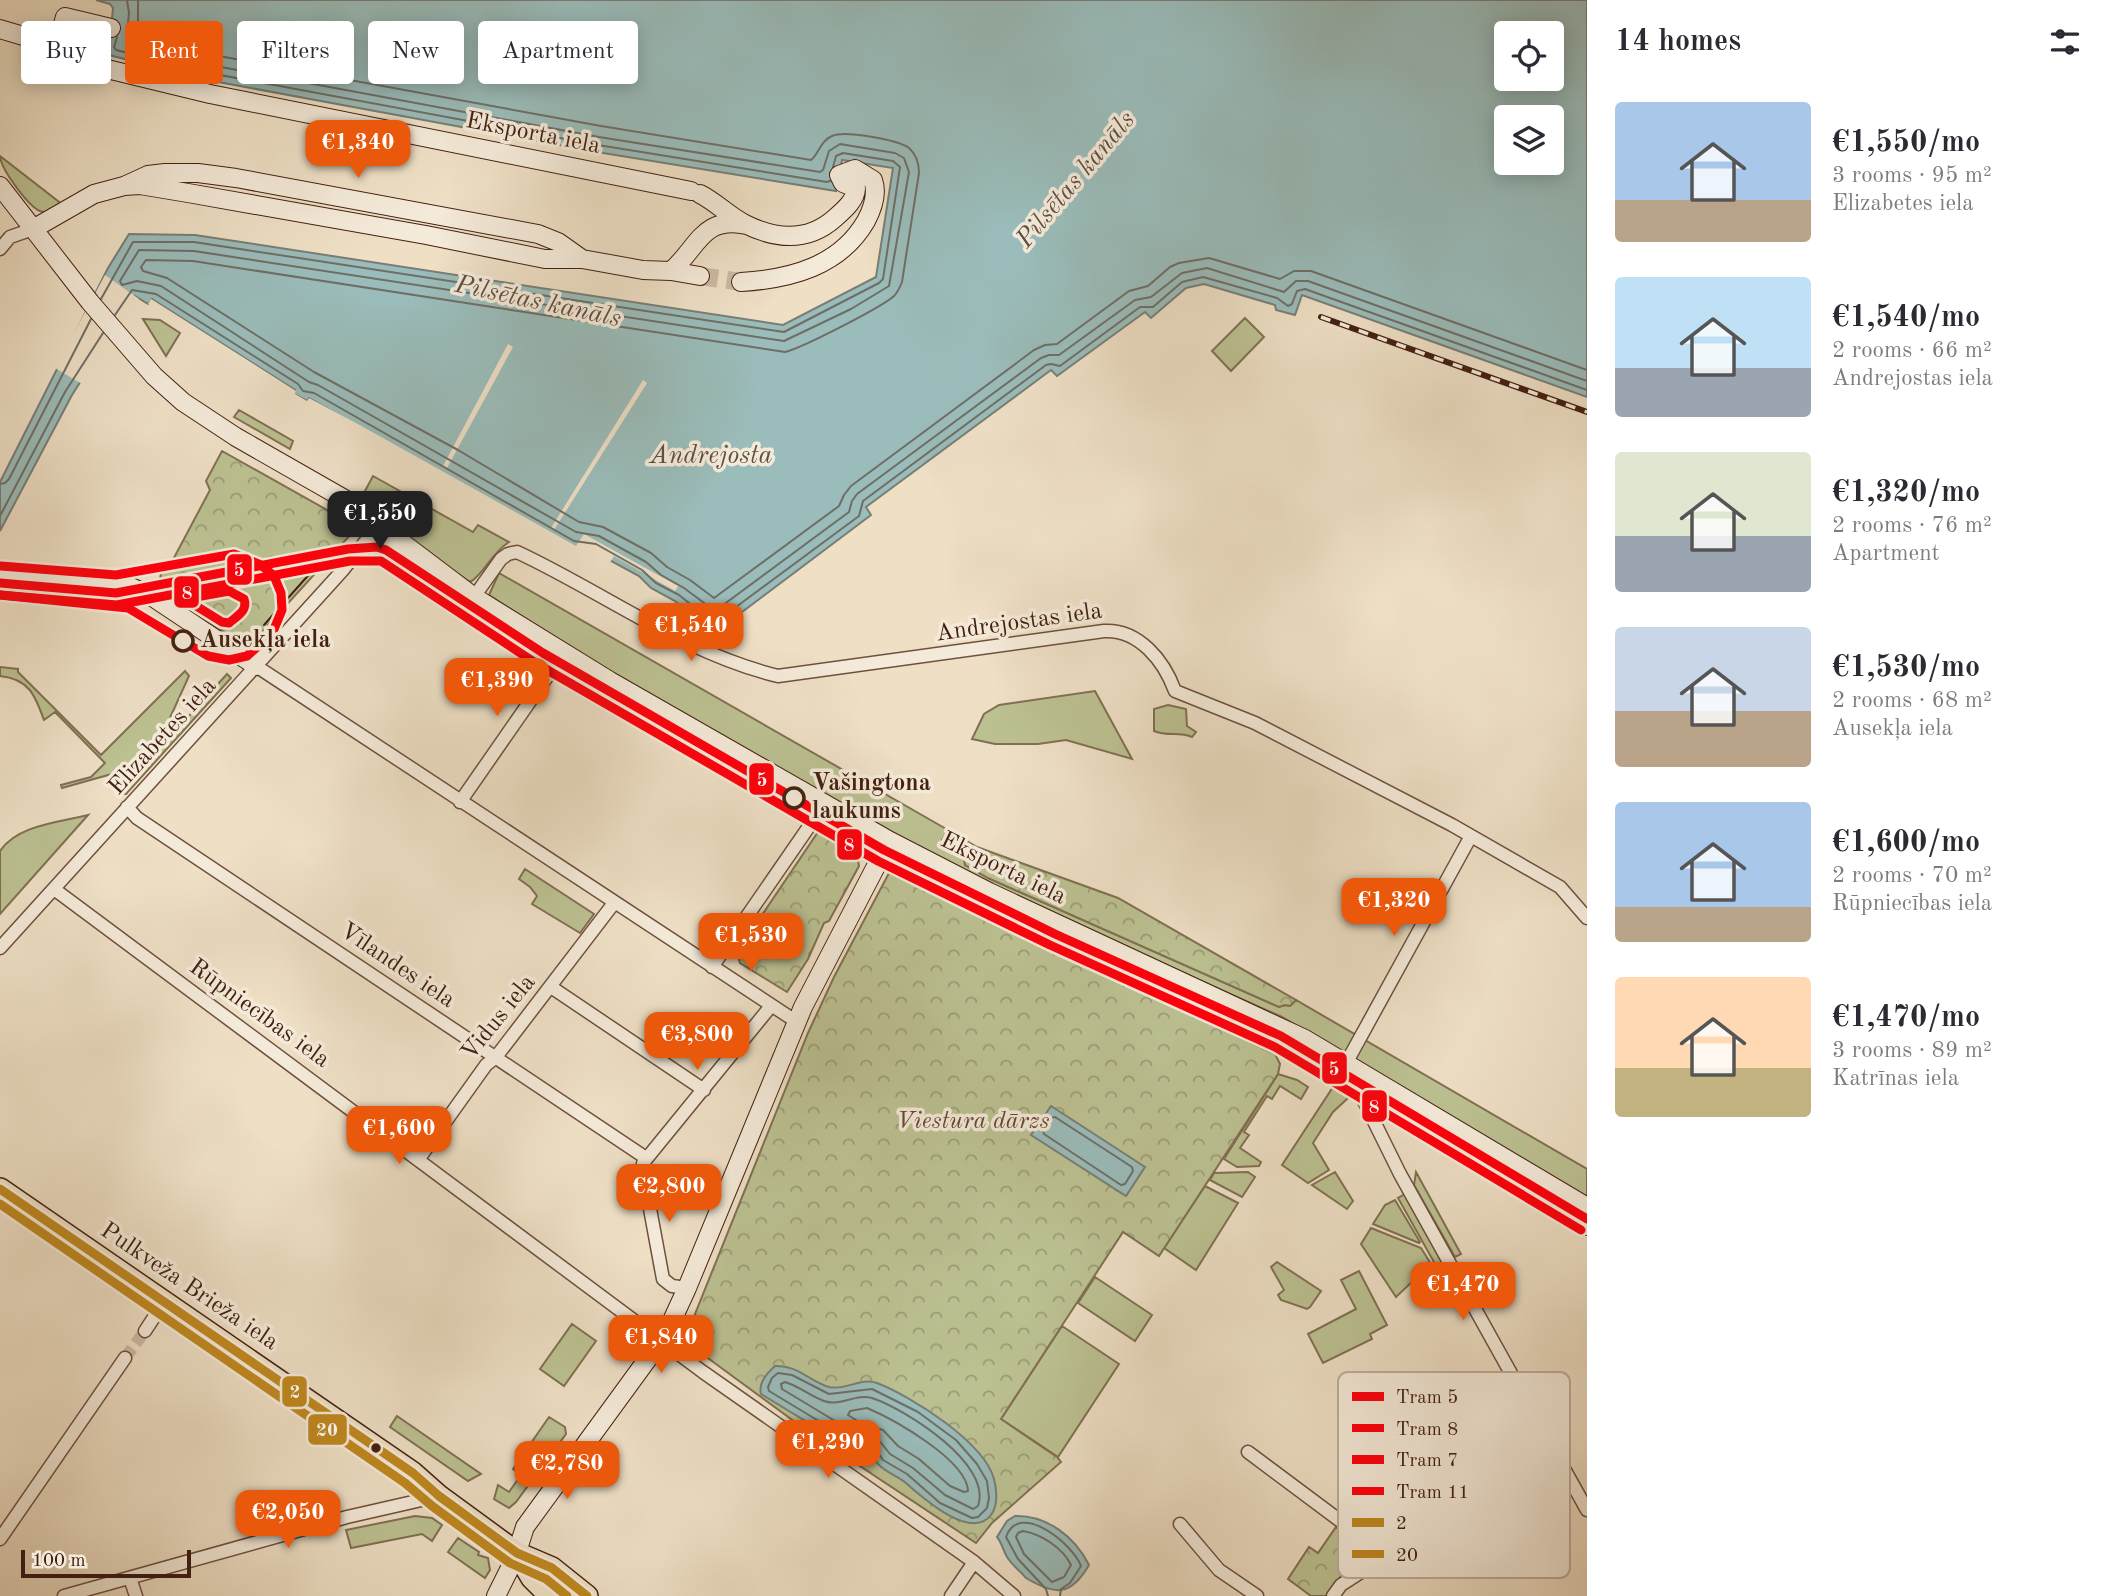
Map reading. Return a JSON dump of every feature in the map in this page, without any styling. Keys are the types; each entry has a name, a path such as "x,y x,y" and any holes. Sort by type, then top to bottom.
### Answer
{"main road":[{"name":"Pulkveža Brieža iela","path":"0,1189 414,1473 439,1496 517,1553 552,1568 587,1596"},
{"name":"Pulkveža Brieža iela","path":"517,1553 532,1578 550,1596"}],"street":[{"path":"64,21 65,17 82,21"},
{"name":"Eksporta iela","path":"0,29 21,35"},
{"name":"Eksporta iela","path":"111,70 209,94 696,192 751,226"},
{"path":"671,271 697,239 710,228 723,224 751,226 795,238 810,234 836,218 857,191 851,185 843,183 839,175 855,170 873,180 876,188 870,214 849,245 833,258 812,269 775,279 741,282"},
{"path":"0,249 10,237 33,229 94,194 148,176 198,173 538,234 558,242 582,259 643,270 700,276"},
{"name":"Eksporta iela","path":"0,186 118,337 154,376 183,402 236,437 347,499 366,513 377,527 389,557 470,603 559,659 886,848 989,892 1269,1021 1355,1073 1381,1103 1587,1226"},
{"name":"Eksporta iela","path":"377,527 388,532 470,603"},
{"name":"Elizabetes iela","path":"0,948 256,666 377,527"},
{"name":"Andrejostas iela","path":"470,603 501,559 517,552 683,642 754,670 778,676 1115,631 1125,633 1160,660 1175,691 1242,717 1299,744 1471,836 1560,887 1587,918"},
{"path":"356,554 371,553 389,557"},
{"path":"0,572 117,581 151,596 797,1022"},
{"path":"460,802 559,659"},
{"name":"Vīlandes iela","path":"127,807 137,818 646,1158"},
{"path":"712,967 820,810"},
{"path":"1471,836 1355,1073 1381,1103 1400,1174 1511,1372"},
{"path":"496,1596 503,1586 528,1522 661,1340 687,1288 797,1022 838,936 886,848"},
{"name":"Rūpniecības iela","path":"54,889 661,1340 974,1562 1014,1596"},
{"name":"Vidus iela","path":"418,1160 486,1065 496,1057 614,903"},
{"path":"551,987 704,1090"},
{"path":"687,1288 672,1286 663,1279 643,1171 646,1158 771,1006"},
{"name":"Eksporta iela","path":"1381,1103 1587,1208"},
{"path":"145,1331 164,1302"},
{"path":"0,1539 125,1358"},
{"path":"1248,1452 1338,1519"},
{"path":"1570,1479 1587,1510"},
{"path":"64,1596 347,1517 439,1496"},
{"path":"1180,1524 1219,1570 1257,1596"},
{"path":"951,1596 974,1562"},
{"path":"130,1578 136,1596"},
{"path":"1333,1596 1341,1585 1352,1578"}],"green space":[{"path":"0,156 63,205 48,212 37,210 17,188 5,170"},
{"path":"1245,318 1264,337 1231,371 1212,351"},
{"path":"143,319 160,320 180,333 166,356"},
{"path":"239,410 293,441 290,449 234,417"},
{"path":"222,451 352,524 353,532 249,646 159,594 161,571 167,571 210,490 206,481"},
{"path":"373,476 473,532 478,525 509,542 470,582 418,546 386,508 365,491"},
{"path":"499,573 948,830 942,840 944,845 963,855 988,878 1279,1007 1290,1006 1296,1000 1587,1169 1587,1200 1282,1017 987,885 620,681 489,595"},
{"path":"0,667 18,669 101,755 185,671 189,676 169,720 168,730 133,768 62,788 61,785 91,777 105,763 55,712 44,720 30,690 18,681 0,676"},
{"path":"227,674 231,678 126,794 118,794"},
{"path":"1095,691 1132,759 1066,740 1038,744 995,744 972,739 984,714 999,705"},
{"path":"1168,705 1186,709 1187,726 1196,732 1192,737 1154,731 1154,709"},
{"path":"88,815 0,914 0,851 8,842 28,830"},
{"path":"948,830 977,847 1118,898 1296,1000 1290,1006 1279,1007 988,878 965,865 963,855 944,845 942,840"},
{"name":"Vašingtona laukums","path":"818,832 828,832 856,849 859,866 829,921 824,923 808,959 787,992 740,963 737,952"},
{"path":"525,869 594,914 580,933 532,904 537,896 519,879"},
{"name":"Viestura dārzs","path":"889,873 1275,1054 1280,1064 1278,1074 1159,1256 1123,1232 1001,1419 1061,1462 992,1523 976,1543 810,1433 690,1345 687,1334 808,1033"},
{"path":"1278,1074 1308,1087 1301,1099 1280,1086 1272,1099 1267,1096 1244,1132 1249,1135 1240,1148 1261,1162 1259,1166 1237,1167 1224,1159"},
{"path":"1336,1085 1342,1088 1348,1098 1333,1112 1313,1143 1329,1170 1308,1183 1282,1165"},
{"path":"1248,1172 1255,1177 1242,1197 1210,1180 1214,1173"},
{"path":"1335,1172 1353,1201 1347,1209 1312,1185"},
{"path":"1416,1172 1461,1254 1455,1257 1414,1185"},
{"path":"1205,1186 1238,1203 1196,1270 1164,1248"},
{"path":"1405,1194 1469,1308 1462,1312 1398,1198"},
{"path":"1395,1200 1419,1243 1373,1224 1385,1205"},
{"path":"1371,1228 1421,1248 1431,1264 1413,1274 1414,1280 1396,1297 1361,1244"},
{"path":"1277,1262 1321,1291 1310,1307 1307,1309 1281,1300 1278,1295 1284,1290 1271,1267"},
{"path":"1359,1271 1387,1325 1370,1334 1372,1339 1323,1363 1308,1334 1356,1309 1341,1280"},
{"path":"1095,1277 1152,1315 1135,1341 1078,1303"},
{"path":"572,1324 596,1341 564,1386 540,1369"},
{"path":"1062,1326 1119,1364 1058,1457 1001,1419"},
{"path":"397,1416 481,1474 468,1481 390,1427"},
{"path":"549,1417 565,1427 566,1434 509,1508 494,1499 498,1485 509,1492 521,1475 513,1469"},
{"path":"415,1516 432,1518 442,1525 432,1541 422,1534 351,1548 346,1530"},
{"path":"1336,1527 1338,1528 1340,1578 1326,1596 1311,1596 1288,1579 1309,1547 1318,1553"},
{"path":"458,1538 479,1552 478,1555 488,1558 490,1570 485,1578 448,1552"}],"water":[{"path":"96,0 1587,0 1587,397 1302,295 1295,315 1276,310 1275,305 1204,284 1186,288 1151,318 1145,312 1057,376 1051,370 866,507 871,515 718,630 651,588 639,576 593,551 573,548 309,398 307,401 294,394 295,390 152,299 148,304 135,296 72,395 0,531 0,482 108,268 129,234 195,235 783,325 876,277 893,168 842,160 836,191 597,152 223,83 223,21 125,21 125,59 111,56 113,8 110,4"},
{"path":"1051,1106 1145,1167 1126,1196 1031,1135"},
{"path":"775,1366 790,1368 835,1388 865,1382 877,1383 908,1398 945,1422 976,1450 994,1479 996,1503 991,1515 982,1522 972,1523 947,1514 882,1468 870,1453 850,1448 761,1394 762,1382"},
{"path":"1015,1516 1038,1519 1049,1524 1076,1545 1089,1565 1076,1583 1062,1590 1046,1588 1026,1578 1014,1565 997,1537 1007,1521"}],"pier":[{"path":"105,275 139,299 82,384 55,368"},
{"path":"151,299 296,391 295,394 307,401 309,398 356,423 576,546 584,534 678,586 675,591 614,556 609,564 592,554 571,551 311,403 306,404 293,397 291,392 148,304"},
{"path":"508,344 513,347 447,468 443,466"},
{"path":"643,380 647,383 554,530 551,528"}],"tunnel":[{"path":"700,276 741,282"},
{"path":"125,1358 145,1331"}],"tram line":[{"name":"5","path":"0,583 116,593 348,549 377,547 386,550 543,653 884,850 1055,934 1281,1036 1587,1219"},
{"name":"7","path":"0,595 128,608 208,656 229,660 247,656 272,634 282,610 281,593 274,576 261,565 234,554 116,575 1,566"},
{"name":"8","path":"0,595 117,605 350,561 381,561 537,664 878,861 1050,945 1275,1047 1581,1230"},
{"path":"264,625 313,570"},
{"name":"11","path":"229,591 244,599 245,603 241,613 229,623 222,622 185,599 229,591"}],"railway":[{"path":"1321,317 1587,412"}],"transit line":[{"name":"2","path":"0,1189 413,1473 439,1496 517,1553 552,1568 587,1596"},
{"name":"20","path":"0,1204 405,1483 510,1563 546,1579 567,1596"}],"place":[{"name":"Ausekļa iela","path":"183,641"},
{"name":"Vašingtona laukums","path":"794,798"}],"water label":[{"name":"Pilsētas kanāls","path":"1076,180"},
{"name":"Pilsētas kanāls","path":"538,302"},
{"name":"Andrejosta","path":"711,456"}]}
